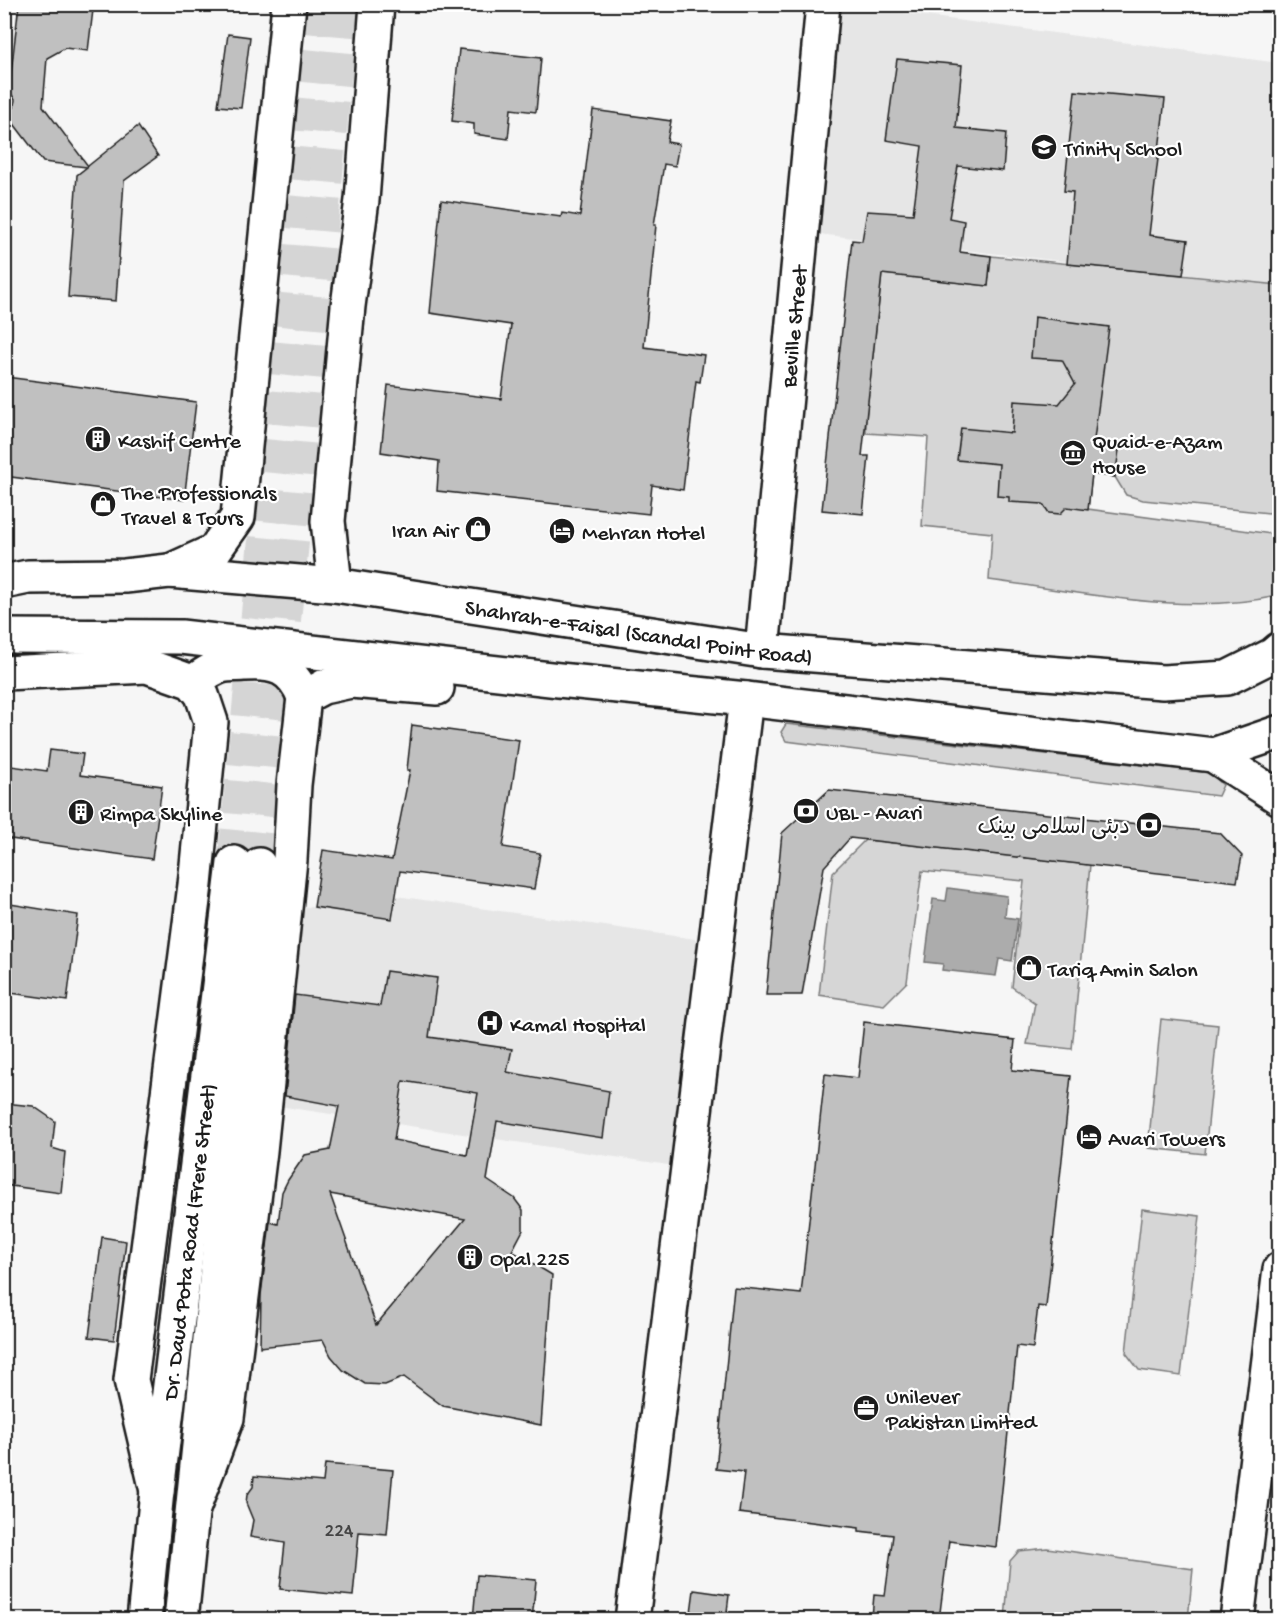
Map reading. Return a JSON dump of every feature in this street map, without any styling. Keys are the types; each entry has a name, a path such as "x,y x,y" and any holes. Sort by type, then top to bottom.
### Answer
{"main road":[{"path":"169,572 214,551 238,517 289,4"},
{"path":"336,585 328,521 348,306 362,200 377,4"},
{"name":"Beville Street","path":"762,651 823,4"},
{"name":"Shahrah-e-Faisal (Scandal Point Road)","path":"4,582 28,577 125,576 169,572 336,585 762,651 1163,682 1227,678 1277,654"},
{"path":"4,636 182,637 746,699 1213,755 1280,732"},
{"path":"192,682 220,666 261,663 276,666 292,675 304,697 260,1151 227,1418 193,1509"},
{"path":"4,673 147,666 192,682 202,695 211,722 195,885 131,1380 157,1491"},
{"path":"304,697 323,687 351,681 438,688 559,680"},
{"path":"632,1620 746,699"},
{"path":"1213,755 1280,798"},
{"name":"Dr. Daud Pota Road (Frere Street)","path":"144,1620 157,1491 247,864 182,1620"},
{"path":"1237,1620 1280,1269"}],"shaded area":[{"name":"Trinity School","path":"823,5 844,5 1279,63 1279,285 800,232"},
{"path":"991,256 1279,285 1279,514 1143,500 1126,495 1115,477 1092,474 1088,509 1279,535 1277,596 1242,602 1170,603 1097,596 989,580 992,533 922,526 928,437 866,433 882,274 988,286"},
{"path":"786,724 1210,773 1223,785 1218,796 786,741 781,732"},
{"path":"865,840 1090,865 1072,1049 1027,1044 1035,1003 1012,987 1024,881 922,871 907,982 884,1005 819,995 833,872"},
{"path":"948,888 1007,896 1005,917 1018,919 1012,961 999,959 996,976 942,970 943,964 925,962 933,899 946,901"},
{"name":"Kamal Hospital","path":"396,896 716,942 688,1168 265,1104 285,906 314,907 392,919"},
{"path":"1161,1019 1218,1025 1205,1154 1148,1148"},
{"path":"1142,1209 1200,1216 1181,1376 1139,1370 1126,1353"},
{"path":"1047,1548 1193,1569 1188,1619 1005,1619 1010,1561 1019,1551"}],"building":[{"path":"19,4 45,4 93,10 88,51 65,48 47,58 43,106 88,166 138,126 158,156 124,181 116,301 68,297 77,175 87,167 43,162 11,120 15,100 9,90"},
{"path":"228,34 250,37 241,108 218,106"},
{"path":"459,49 541,58 536,112 511,109 508,139 474,134 474,124 452,121"},
{"path":"897,59 962,65 956,128 1006,133 1003,171 958,166 949,218 964,221 960,252 991,256 988,286 882,274 862,456 869,456 863,514 822,510 852,240 862,241 867,211 913,214 922,146 886,140"},
{"path":"1075,91 1165,99 1149,235 1188,240 1183,275 1067,264 1073,192 1064,191"},
{"path":"593,110 671,121 667,142 679,144 675,166 664,164 654,225 656,225 644,347 704,355 700,382 696,381 683,490 652,485 649,514 437,491 439,461 381,452 388,385 501,399 511,325 430,313 441,200 561,217 562,213 580,216"},
{"path":"1034,317 1109,327 1093,447 1119,450 1115,477 1092,474 1088,510 1067,507 1060,514 1049,513 1043,504 1009,502 1009,497 997,496 999,464 957,460 961,428 1012,433 1014,401 1059,404 1075,384 1062,360 1031,358"},
{"name":"Kashif Centre","path":"6,377 196,402 184,500 4,476"},
{"path":"412,725 519,740 503,847 540,853 534,889 400,871 392,919 314,907 323,850 392,860 410,770 407,770"},
{"name":"Rimpa Skyline","path":"50,750 83,754 80,775 162,786 152,859 4,838 4,765 47,771"},
{"path":"829,790 1220,833 1242,856 1237,882 850,838 824,867 802,995 766,995 782,833"},
{"path":"4,903 78,915 67,1001 4,992"},
{"path":"386,971 437,978 429,1037 512,1049 507,1072 609,1091 603,1138 497,1121 487,1180 514,1198 523,1210 523,1230 512,1251 552,1275 541,1425 443,1406 404,1377 385,1385 365,1384 343,1370 331,1356 323,1340 260,1347 261,1295 270,1222 278,1224 282,1192 305,1155 330,1150 339,1106 285,1096 295,995 380,1006","holes":["403,1081 478,1093 467,1155 394,1140","330,1194 465,1219 376,1325"]},
{"path":"864,1022 1015,1040 1012,1070 1071,1076 1046,1307 1038,1306 1033,1348 1017,1346 996,1547 949,1541 939,1620 882,1620 872,1617 874,1595 885,1596 893,1535 859,1531 859,1528 739,1513 744,1472 716,1469 734,1287 801,1294 825,1074 858,1078"},
{"path":"4,1103 33,1106 55,1121 52,1148 65,1152 61,1193 4,1185"},
{"path":"102,1237 126,1241 114,1340 89,1337"},
{"path":"325,1464 393,1470 387,1534 359,1532 353,1596 280,1589 285,1543 250,1537 253,1520 246,1503 247,1495 253,1487 254,1476 323,1482"},
{"path":"477,1575 536,1580 532,1620 473,1620"},
{"path":"694,1590 729,1595 726,1620 690,1620"}],"tunnel":[{"path":"234,863 315,4"},
{"path":"259,865 296,509 342,4"}],"place":[{"name":"Trinity School","path":"1044,147"},
{"name":"Kashif Centre","path":"98,439"},
{"name":"Quaid-e-Azam House","path":"1073,453"},
{"name":"The Professionals Travel & Tours","path":"103,504"},
{"name":"Iran Air","path":"478,529"},
{"name":"Mehran Hotel","path":"562,531"},
{"name":"UBL - Avari","path":"806,811"},
{"name":"Rimpa Skyline","path":"81,812"},
{"name":"دبئی اسلامی بینک","path":"1149,825"},
{"name":"Tariq Amin Salon","path":"1029,968"},
{"name":"Kamal Hospital","path":"490,1023"},
{"name":"Avari Towers","path":"1089,1137"},
{"name":"Opal 225","path":"470,1257"},
{"name":"Unilever Pakistan Limited","path":"866,1408"}]}
